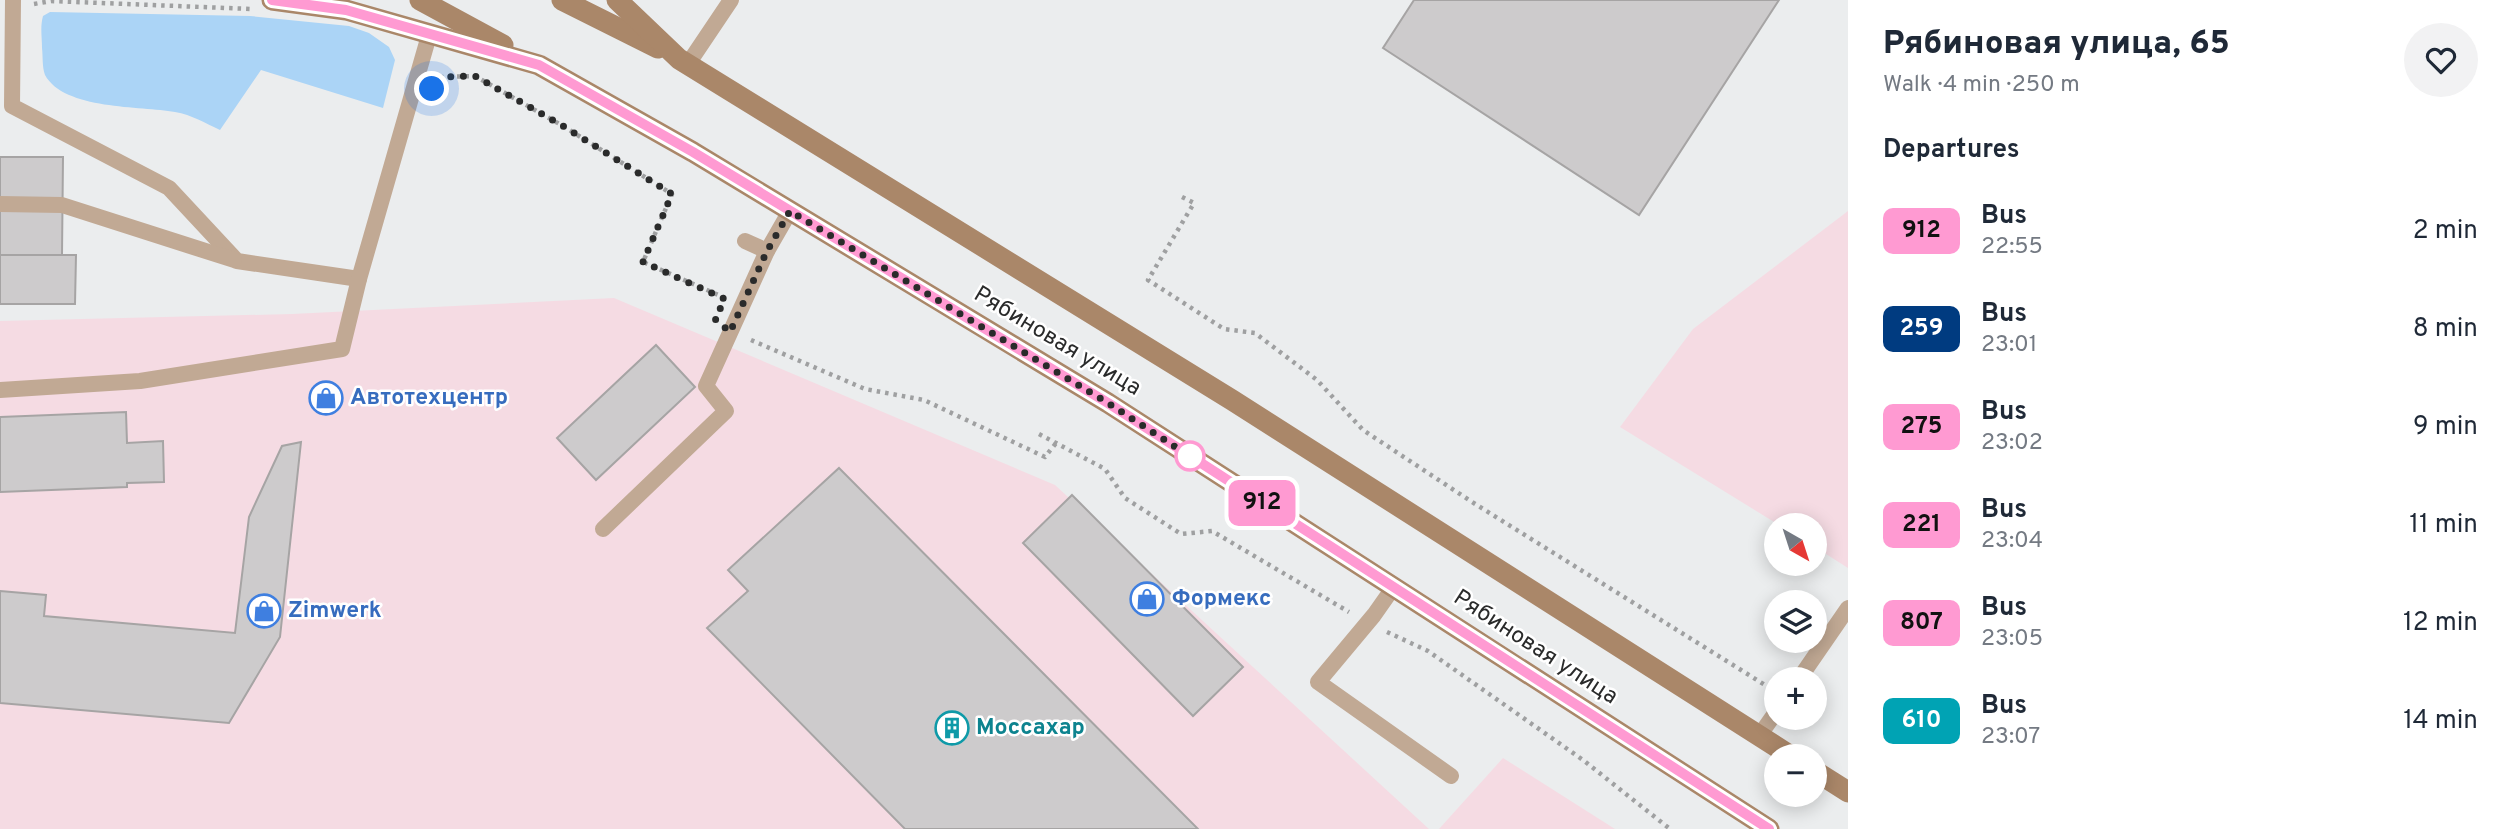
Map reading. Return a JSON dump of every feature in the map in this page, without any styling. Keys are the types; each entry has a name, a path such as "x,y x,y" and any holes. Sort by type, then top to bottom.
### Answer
{"main road":[{"path":"420,0 539,65"},
{"path":"562,0 683,61"},
{"name":"Рябиновая улица","path":"621,2 683,61 1243,408 1772,744"},
{"name":"Рябиновая улица","path":"269,5 346,10 539,65 693,152 1108,403 1769,829"},
{"path":"1827,779 1848,792"}],"lane":[{"path":"683,61 731,0"},
{"path":"13,3 6,110 169,188 237,261"},
{"path":"0,390 139,381 342,349 359,279 430,32"},
{"path":"0,204 62,205 237,261 359,279"},
{"path":"603,529 726,411 706,386 767,251 790,211"},
{"path":"745,241 767,251"},
{"path":"1392,588 1318,682 1451,776"},
{"path":"1807,667 1848,608"},
{"path":"1759,736 1764,729"}],"path":[{"path":"13,3 51,1 269,5"},
{"path":"412,98 424,101 440,77 475,76 563,126 672,194 643,262 725,299 715,319 730,332 865,389 924,400 1045,457 1056,443"},
{"path":"1182,197 1194,203 1148,280 1224,329 1255,332 1317,380 1363,430 1472,502 1764,684"},
{"path":"1039,434 1105,469 1125,498 1181,534 1212,531 1367,623 1427,651 1583,760 1670,829"}],"shaded area":[{"path":"50,12 250,16 349,26 369,33 389,47 395,60 383,108 261,70 220,130 181,113 86,101 55,86 45,75 43,62 42,20 43,16"},
{"path":"1848,211 1848,568 1827,555 1827,513 1764,513 1764,516 1620,427 1693,329"},
{"path":"614,298 1055,485 1429,829 0,829 0,321 292,314"},
{"path":"1503,758 1615,829 1439,829"}],"building":[{"path":"1414,0 1779,0 1639,215 1383,48"},
{"path":"0,157 63,157 62,255 0,255"},
{"path":"0,255 76,255 75,304 0,304"},
{"path":"656,345 695,387 596,480 557,438"},
{"path":"126,412 127,443 163,441 164,482 127,483 127,487 0,492 0,417"},
{"path":"301,442 280,637 229,723 0,703 0,591 46,595 44,616 235,633 249,517 282,446"},
{"name":"Моссахар","path":"839,468 1198,829 905,829 707,628 748,591 728,570"},
{"path":"1072,495 1243,667 1193,716 1023,543"}],"bus line":[{"name":"912","path":"272,0 346,10 539,65 693,152 1108,403 1769,829"}],"place":[{"name":"Автотехцентр","path":"326,398"},
{"name":"Формекс","path":"1147,599"},
{"name":"Zimwerk","path":"264,611"},
{"name":"Моссахар","path":"952,728"}],"route":[{"path":"432,89 440,77 475,76 563,126 672,194 643,262 725,299 715,319 730,332 767,251 790,211 1108,403 1194,459 1190,456"}]}
